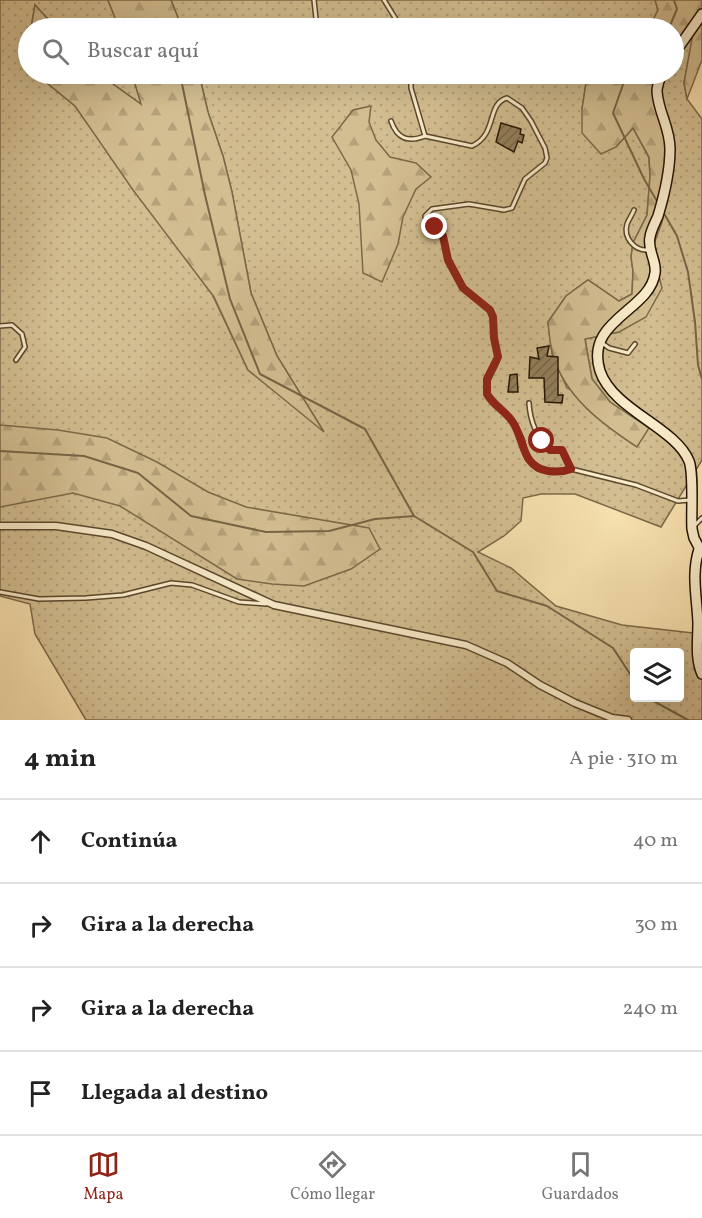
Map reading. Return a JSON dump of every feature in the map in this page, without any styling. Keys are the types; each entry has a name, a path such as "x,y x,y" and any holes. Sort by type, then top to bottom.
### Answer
{"street":[{"path":"684,40 702,14"},
{"path":"658,84 657,89 661,110 669,131 670,151 658,214 650,238 655,273 644,295 609,328 601,342 598,356 600,371 608,386 680,447 692,470 692,529 700,551 695,562 694,581 698,623 698,658 702,674"},
{"path":"0,526 56,526 112,534 146,546 274,605 466,645 507,663 540,685 575,703 612,717 628,720"}],"lane":[{"path":"314,0 316,18"},
{"path":"384,0 395,18"},
{"path":"411,84 425,136"},
{"path":"391,121 395,132 402,138 425,136 462,145 475,145 487,135 495,108 501,100 507,98 522,108 545,148 547,160 525,179 510,209 469,204 432,209 425,216 426,221 443,236 448,260 463,288 490,310 493,317 498,357 487,379 487,394 514,423 522,439 527,458 538,469 564,472 571,469 636,485 678,501 691,500"},
{"path":"634,210 627,225 627,236 640,251 650,250"},
{"path":"0,326 12,325 22,334 25,347 16,360"},
{"path":"601,342 609,348 628,354 635,344"},
{"path":"530,403 530,414 542,441 550,450 562,450 571,469"},
{"path":"692,529 702,518"},
{"path":"0,592 39,599 86,598 123,595 171,584 192,585 239,602 274,605"}],"green space":[{"path":"0,0 108,0 115,18 47,18 35,5 33,18 18,18 18,84 48,84 75,106 212,294 248,370 322,429 277,356 251,293 232,192 201,84 586,84 582,109 616,147 633,128 649,158 647,215 633,243 632,294 619,301 588,280 566,296 548,322 552,354 567,388 649,428 610,402 592,379 585,339 619,332 652,249 658,90 660,84 684,83 687,99 702,119 702,460 661,527 575,494 541,494 523,498 521,521 504,536 478,552 511,568 556,606 622,625 702,634 702,720 86,720 35,634 30,604 0,596"},
{"path":"108,0 171,0 178,18 115,18"},
{"path":"171,0 655,0 658,10 654,18 178,18"},
{"path":"655,0 702,0 702,60 687,99 684,83 693,33 684,44 684,18 654,18 658,10"},
{"path":"35,5 47,18 33,18"},
{"path":"694,32 684,83 684,44"},
{"path":"48,84 113,84 141,104 135,84 201,84 232,192 251,293 277,356 324,432 248,370 214,297 133,190 75,106"},
{"path":"113,84 135,84 142,105"},
{"path":"586,84 660,84 658,90 670,172 662,222 652,249 662,288 646,317 619,332 585,339 592,379 610,402 649,428 637,447 598,419 576,397 559,370 550,343 548,322 566,296 588,280 619,301 632,294 633,243 647,215 649,157 633,128 616,147 601,154 582,133 582,109"},
{"path":"371,106 369,122 376,140 390,157 416,163 431,177 416,189 403,217 398,244 382,282 363,273 359,204 351,170 332,137 353,110"},
{"path":"0,425 58,430 107,438 157,462 208,492 246,507 369,528 380,549 351,569 304,586 272,584 237,579 120,506 73,493 0,507"}],"building":[{"path":"501,123 521,129 520,134 524,135 522,143 518,141 514,152 496,142"},
{"path":"549,346 547,356 558,357 558,395 563,395 562,403 545,402 544,378 529,378 530,357 539,359 537,348"},
{"path":"517,374 518,392 508,392 510,375"}],"waterway":[{"path":"673,18 677,9 674,0"},
{"path":"182,84 230,299 260,374 365,429 414,516"},
{"path":"623,84 613,113 658,203"},
{"path":"662,210 677,236 688,272 698,365 702,379"},
{"path":"0,451 84,456 138,473 191,516 266,532 329,531 375,519 414,516 473,552 497,591 547,606 613,648 630,674"},
{"path":"655,702 688,720"}],"route":[{"path":"435,227 443,236 448,260 463,288 490,310 493,317 498,357 487,379 487,394 514,423 522,439 527,458 533,465 538,469 550,471 564,472 571,469 562,450 550,450 542,441"}]}
